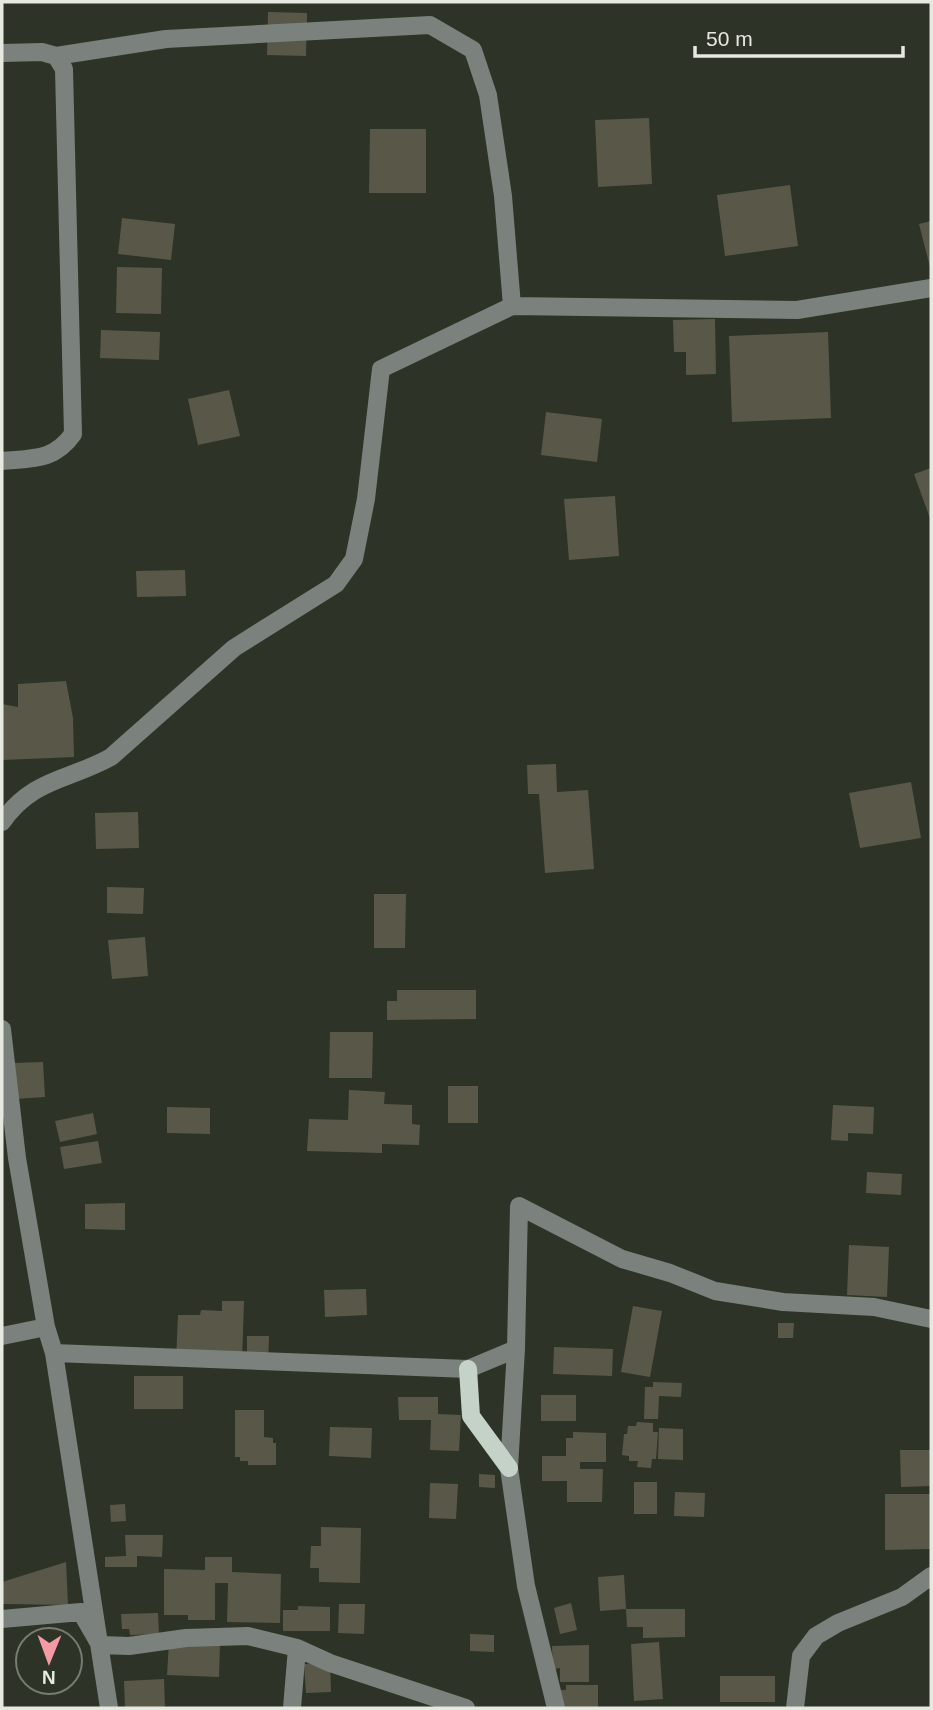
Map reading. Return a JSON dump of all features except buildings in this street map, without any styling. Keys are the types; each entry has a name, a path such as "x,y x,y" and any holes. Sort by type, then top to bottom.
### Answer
{"main road":[{"path":"468,1369 471,1416 509,1468"}],"street":[{"path":"2,53 42,52 56,55 166,39 430,25 447,33 473,50 488,95 503,196 512,306"},
{"path":"2,461 48,456 64,446 73,434 64,69 56,55"},
{"path":"2,822 28,793 111,757 234,648 336,584 354,559 366,499 381,369 512,306 797,310 931,288"},
{"path":"2,1029 17,1158 54,1353 109,1708"},
{"path":"556,1708 526,1586 509,1468 516,1349 519,1206 622,1259 670,1273 715,1291 783,1302 874,1307 931,1319"},
{"path":"2,1336 47,1326"},
{"path":"54,1353 468,1369 516,1349"},
{"path":"795,1708 802,1656 816,1636 838,1623 902,1597 931,1576"},
{"path":"2,1619 81,1612 100,1645"},
{"path":"100,1645 129,1646 186,1638 248,1636 297,1648 366,1675 466,1708"},
{"path":"292,1708 297,1648"}]}
